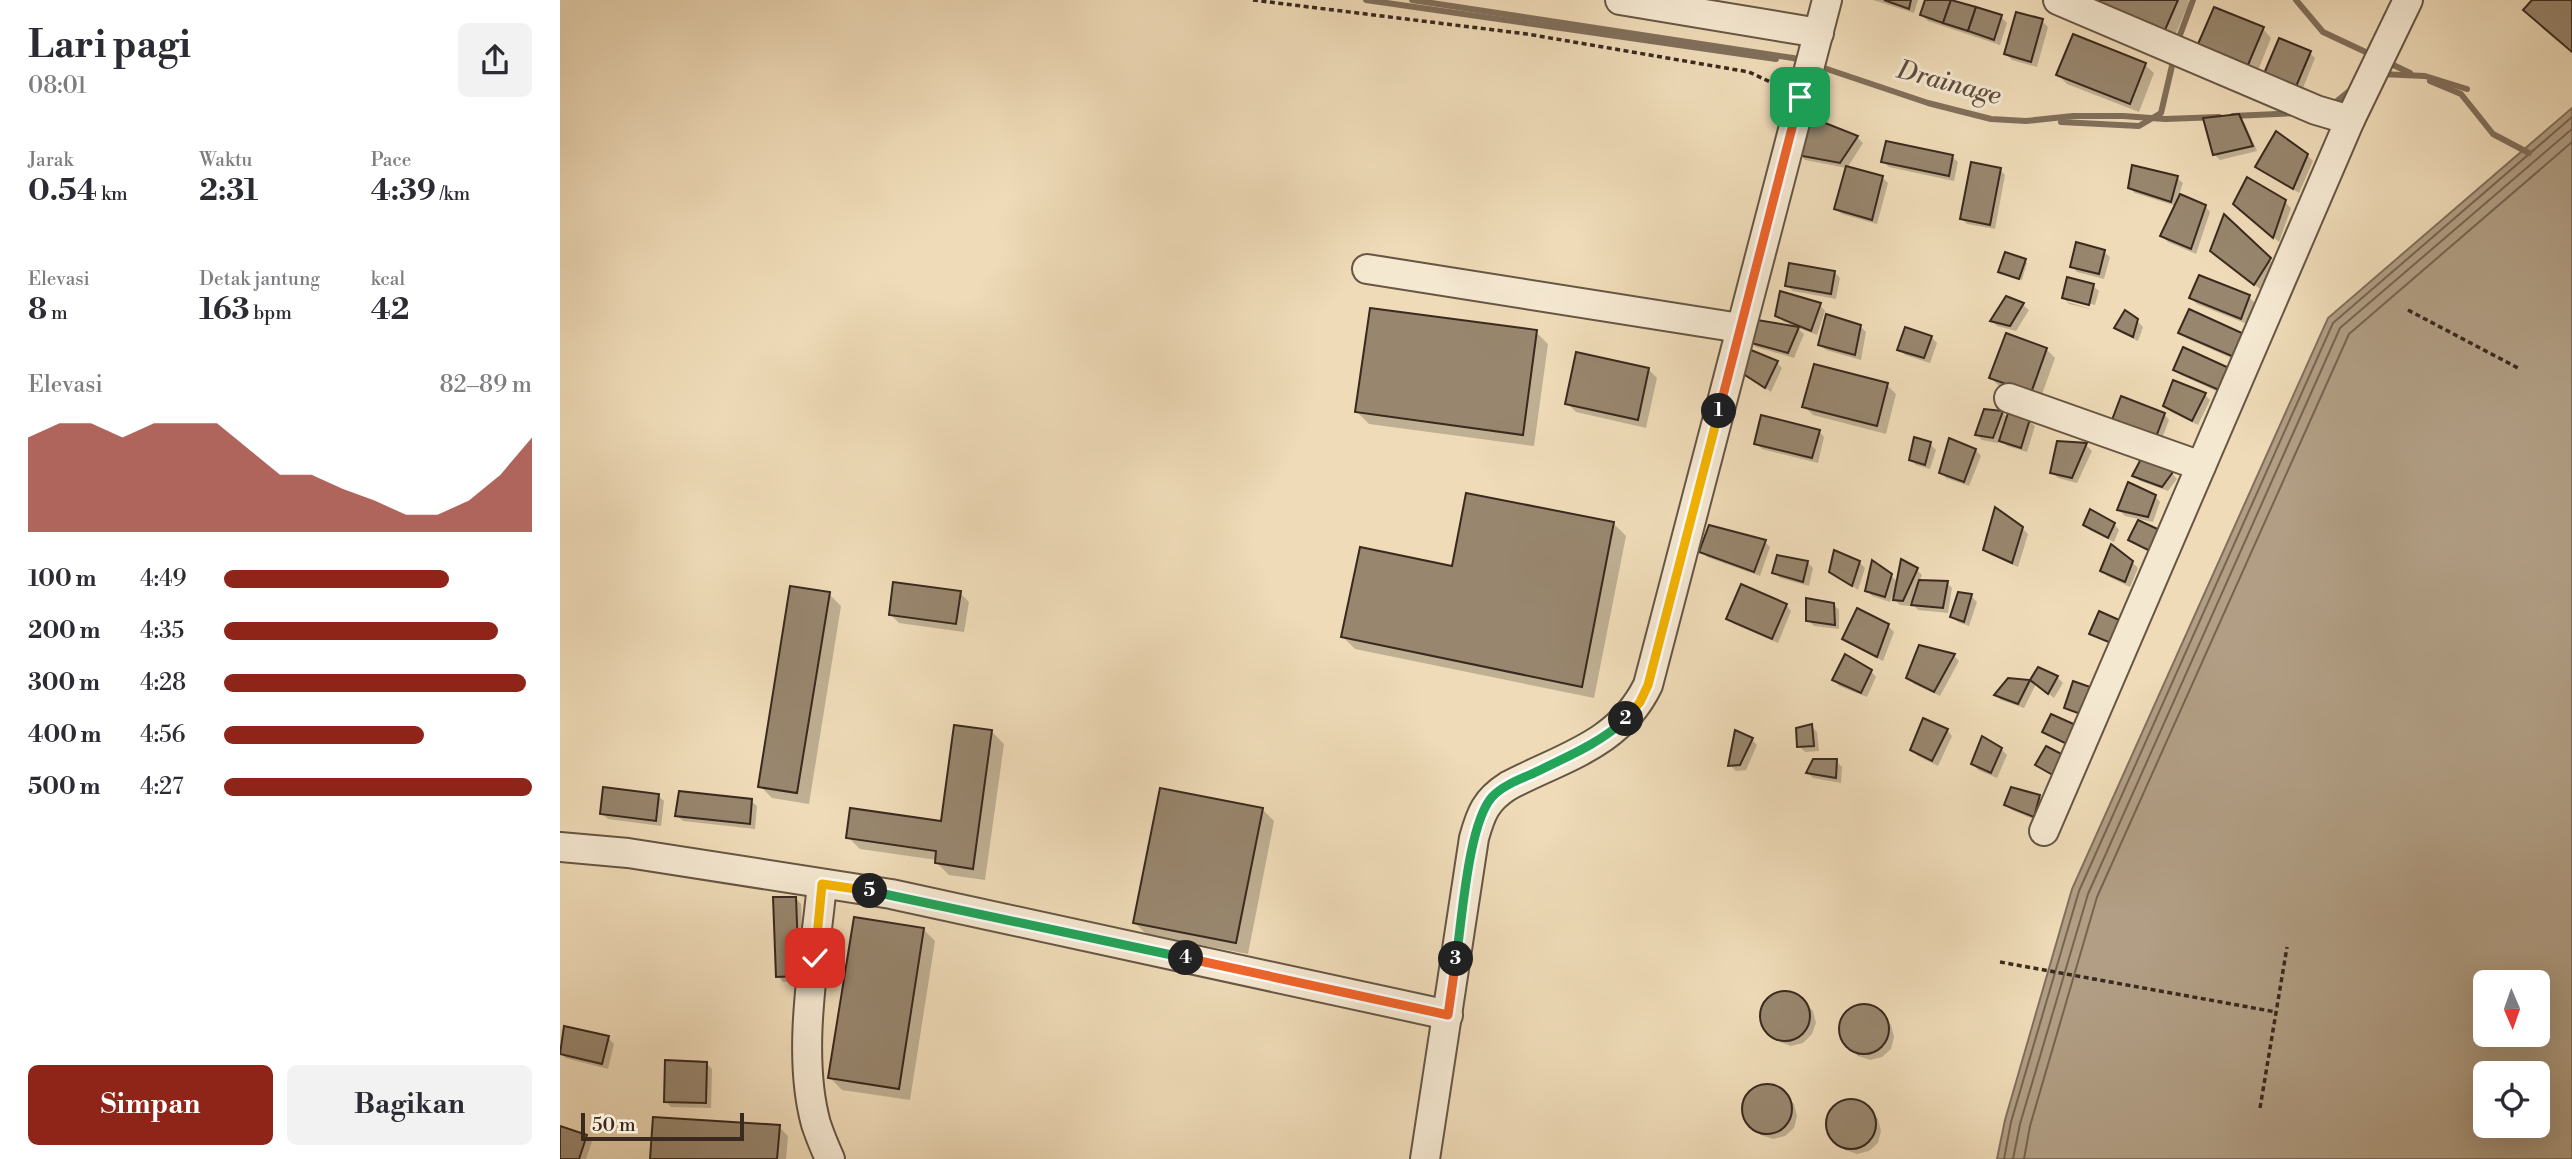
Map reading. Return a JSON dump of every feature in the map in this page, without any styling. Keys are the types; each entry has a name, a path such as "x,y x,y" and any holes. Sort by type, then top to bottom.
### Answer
{"street":[{"path":"1620,0 1816,43"},
{"path":"1425,1159 1474,838 1480,817 1492,796 1608,736 1630,715 1648,685 1827,0"},
{"path":"2059,0 2316,110 2350,120"},
{"path":"2044,831 2350,120 2408,0"},
{"path":"1367,269 1740,328"},
{"path":"2009,398 2202,466"},
{"path":"560,847 628,853 891,894 1448,1015"},
{"path":"822,884 807,1031 808,1071 817,1125 830,1159"}],"path":[{"path":"1253,0 1527,34 1749,72 1801,93"},
{"path":"2408,310 2518,368"},
{"path":"2260,1108 2287,947"},
{"path":"2000,962 2276,1012"}],"water":[{"path":"2572,108 2572,1159 1997,1159 2005,1120 2072,889 2328,318"}],"building":[{"path":"1884,0 1911,0 1909,9"},
{"path":"1925,0 1951,0 1943,23 1920,15"},
{"path":"1951,0 1976,7 1968,31 1943,23"},
{"path":"2178,0 2165,30 2096,2"},
{"path":"2532,0 2572,0 2572,52 2523,10"},
{"path":"1976,7 2002,15 1994,40 1968,31"},
{"path":"2214,7 2264,27 2248,65 2198,44"},
{"path":"2016,12 2043,19 2031,62 2004,54"},
{"path":"2073,34 2146,63 2130,104 2056,75"},
{"path":"2279,38 2311,51 2295,89 2263,76"},
{"path":"2239,114 2253,146 2213,155 2203,118"},
{"path":"1810,117 1858,136 1840,163 1797,155"},
{"path":"2276,131 2308,154 2293,189 2255,167"},
{"path":"1886,141 1953,155 1949,176 1881,162"},
{"path":"1971,162 2001,168 1990,225 1960,219"},
{"path":"2132,165 2178,176 2171,202 2128,188"},
{"path":"1846,166 1883,176 1872,220 1834,209"},
{"path":"2247,177 2286,200 2273,238 2233,204"},
{"path":"2180,194 2206,205 2191,249 2160,236"},
{"path":"2224,214 2271,258 2254,285 2210,251"},
{"path":"2076,242 2105,250 2099,274 2070,267"},
{"path":"2005,252 2026,259 2019,279 1998,272"},
{"path":"1789,263 1835,271 1831,294 1785,286"},
{"path":"2199,275 2250,295 2241,319 2189,298"},
{"path":"2067,277 2094,284 2089,305 2062,298"},
{"path":"1780,291 1821,303 1811,331 1775,316"},
{"path":"2006,296 2024,303 2010,326 1990,321"},
{"path":"1370,308 1537,330 1523,435 1355,412"},
{"path":"2189,309 2244,334 2234,357 2178,333"},
{"path":"2125,310 2138,319 2133,337 2114,328"},
{"path":"1826,314 1861,325 1855,355 1818,345"},
{"path":"1757,320 1799,327 1788,353 1748,342"},
{"path":"1905,327 1932,336 1924,358 1897,350"},
{"path":"2006,333 2047,348 2031,393 1989,378"},
{"path":"2183,347 2229,368 2219,390 2173,370"},
{"path":"1746,348 1778,361 1765,388 1739,371"},
{"path":"1576,352 1649,368 1638,420 1565,404"},
{"path":"1814,364 1888,383 1877,426 1802,407"},
{"path":"2173,380 2206,393 2192,421 2163,406"},
{"path":"2121,396 2165,413 2156,437 2112,420"},
{"path":"1984,409 2003,411 1993,438 1975,435"},
{"path":"2008,413 2030,419 2021,448 1999,441"},
{"path":"1761,415 1820,430 1812,458 1754,444"},
{"path":"1914,437 1931,442 1925,465 1909,460"},
{"path":"1949,438 1976,449 1964,482 1939,473"},
{"path":"2057,441 2087,443 2072,478 2050,473"},
{"path":"2142,457 2173,472 2162,487 2132,476"},
{"path":"2128,482 2156,495 2148,517 2117,510"},
{"path":"1466,493 1614,522 1582,687 1341,637 1360,547 1452,566"},
{"path":"1995,507 2023,527 2012,563 1983,550"},
{"path":"2090,509 2115,523 2108,538 2083,525"},
{"path":"2138,520 2164,532 2154,553 2128,540"},
{"path":"1709,525 1766,540 1754,572 1699,552"},
{"path":"2111,544 2133,561 2125,582 2100,571"},
{"path":"1834,550 1860,561 1852,586 1829,572"},
{"path":"1777,555 1808,561 1803,582 1772,573"},
{"path":"1901,559 1918,568 1903,601 1893,600"},
{"path":"1872,560 1892,574 1885,597 1865,591"},
{"path":"1919,580 1948,581 1943,608 1911,605"},
{"path":"893,582 961,591 956,624 889,615"},
{"path":"1741,584 1787,604 1772,639 1726,619"},
{"path":"790,586 830,592 797,793 758,787"},
{"path":"1958,592 1972,594 1964,622 1950,617"},
{"path":"1806,598 1834,603 1835,625 1806,621"},
{"path":"1857,608 1889,624 1877,657 1842,639"},
{"path":"2099,611 2126,623 2116,645 2089,634"},
{"path":"1919,645 1955,654 1934,692 1906,678"},
{"path":"1845,654 1872,670 1861,693 1832,680"},
{"path":"2038,667 2058,676 2048,694 2030,680"},
{"path":"2008,678 2030,680 2018,704 1994,695"},
{"path":"2073,681 2096,689 2086,716 2064,708"},
{"path":"2051,714 2078,726 2069,745 2042,732"},
{"path":"1923,718 1948,729 1932,761 1910,750"},
{"path":"1812,724 1814,746 1797,747 1796,728"},
{"path":"954,725 992,730 973,869 935,863 936,851 846,838 850,808 941,821"},
{"path":"1735,730 1753,738 1740,765 1728,766"},
{"path":"1982,736 2002,748 1991,773 1971,764"},
{"path":"2046,746 2069,758 2058,778 2035,765"},
{"path":"1813,759 1837,759 1836,778 1806,773"},
{"path":"603,787 659,794 656,821 600,814"},
{"path":"2011,787 2040,795 2034,817 2004,805"},
{"path":"1160,788 1263,808 1236,943 1133,923"},
{"path":"679,791 752,799 750,824 675,816"},
{"path":"773,897 796,897 799,976 776,977"},
{"path":"854,917 924,928 899,1089 828,1078"},
{"path":"1785,991 1802,999 1810,1016 1802,1033 1785,1041 1768,1033 1760,1016 1768,999"},
{"path":"1864,1004 1882,1011 1889,1029 1882,1047 1864,1054 1846,1047 1839,1029 1846,1011"},
{"path":"564,1026 609,1036 602,1064 560,1054"},
{"path":"665,1060 707,1062 706,1103 664,1102"},
{"path":"1767,1084 1785,1091 1792,1109 1785,1127 1767,1134 1749,1127 1742,1109 1749,1091"},
{"path":"1851,1099 1869,1106 1876,1124 1869,1142 1851,1149 1833,1142 1826,1124 1833,1106"},
{"path":"653,1117 780,1125 777,1159 650,1159"},
{"path":"560,1126 587,1135 579,1159 560,1159"}],"waterway":[{"path":"1366,0 1776,59"},
{"name":"Drainage","path":"1412,0 1804,61"},
{"path":"2177,43 2193,0"},
{"path":"2296,0 2323,32 2372,55"},
{"path":"2061,122 2139,126 2161,113 2174,57"},
{"path":"2385,61 2410,73"},
{"name":"Drainage","path":"1818,66 1928,103 1991,119 2026,121 2073,116 2165,119 2219,117"},
{"name":"Drainage","path":"2380,74 2425,76 2467,89"},
{"path":"2430,81 2461,94 2493,134 2529,153"},
{"name":"Drainage","path":"2332,105 2353,88"},
{"name":"Drainage","path":"2233,116 2296,113"}],"route":[{"path":"815,958 822,884 891,894 1448,1015 1474,838 1480,817 1492,796 1608,736 1630,715 1648,685 1800,97"}]}
